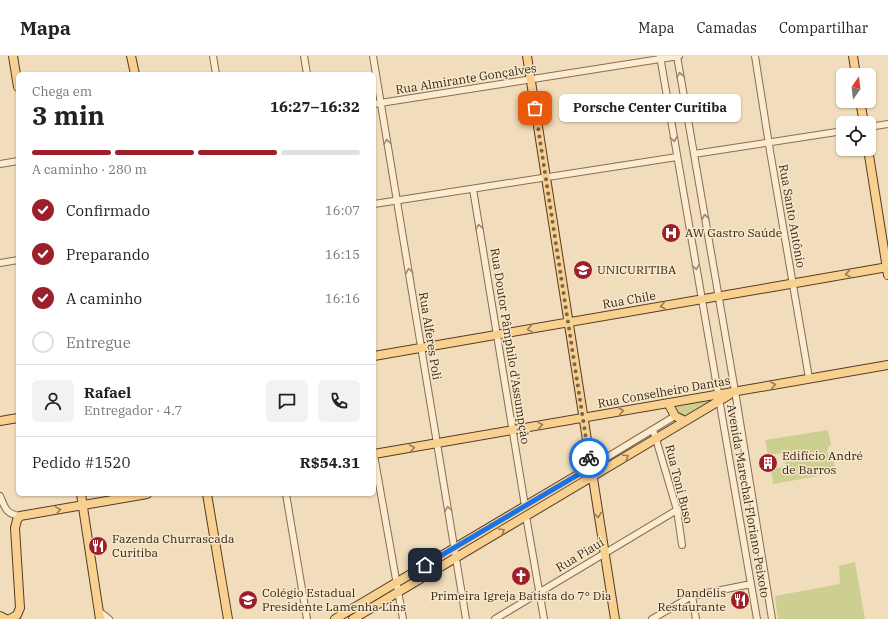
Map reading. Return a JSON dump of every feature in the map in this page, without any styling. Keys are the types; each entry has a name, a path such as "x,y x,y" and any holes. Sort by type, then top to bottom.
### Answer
{"main road":[{"path":"13,56 16,75"},
{"path":"131,56 134,72"},
{"path":"527,56 615,619"},
{"path":"853,56 855,68"},
{"path":"869,156 888,270"},
{"name":"Rua Chile","path":"376,356 719,296 888,270"},
{"name":"Rua Conselheiro Dantas","path":"376,455 668,403 719,398 735,392 888,365"},
{"path":"352,619 656,439 719,398"},
{"path":"668,403 675,416 685,421"},
{"path":"0,421 16,418"},
{"path":"335,619 591,467"},
{"path":"545,494 550,502"},
{"path":"81,496 99,615"},
{"path":"10,619 17,615 20,608 14,528 20,516 136,496"},
{"path":"207,496 228,619"},
{"path":"484,530 488,538"},
{"path":"368,599 369,609"},
{"path":"0,616 6,619"}],"street":[{"path":"213,56 216,72"},
{"path":"304,56 307,72"},
{"name":"Rua Alferes Poli","path":"373,56 376,72"},
{"name":"Rua Almirante Gonçalves","path":"376,104 678,56"},
{"name":"Avenida Marechal Floriano Peixoto","path":"678,56 772,619"},
{"name":"Rua Santo Antônio","path":"755,56 809,378"},
{"name":"Avenida Marechal Floriano Peixoto","path":"660,58 757,619"},
{"name":"Rua Alferes Poli","path":"376,74 466,619"},
{"path":"876,126 888,124"},
{"path":"694,154 836,132"},
{"path":"376,204 677,157"},
{"path":"0,164 16,161"},
{"name":"Rua Doutor Pâmphilo d'Assumpção","path":"472,189 525,506"},
{"path":"0,263 16,260"},
{"path":"591,467 675,416"},
{"name":"Rua Toni Buso","path":"653,430 677,510 682,545"},
{"path":"376,467 403,619"},
{"path":"0,496 8,513 20,516"},
{"path":"286,496 307,619"},
{"name":"Rua Piauí","path":"494,619 677,510"},
{"path":"526,516 544,619"},
{"path":"652,619 692,596 751,584"},
{"path":"692,596 696,619"},
{"path":"20,608 21,619"},
{"path":"99,615 109,619"}],"green space":[{"path":"714,398 714,400 687,417 678,413 674,405"},
{"path":"828,430 831,445 828,447 827,452 829,456 833,457 836,473 773,484 771,469 786,467 783,453 768,455 765,440"},
{"path":"855,562 865,619 778,619 775,596 840,584 839,566"}],"way so far":[{"path":"535,108 589,458"}],"place":[{"name":"Porsche Center Curitiba","path":"535,108"},
{"name":"AW Gastro Saúde","path":"671,233"},
{"name":"UNICURITIBA","path":"583,270"},
{"name":"Edifício André de Barros","path":"768,463"},
{"name":"Fazenda Churrascada Curitiba","path":"98,546"},
{"name":"Primeira Igreja Batista do 7° Dia","path":"521,576"},
{"name":"Colégio Estadual Presidente Lamenha Lins","path":"248,600"},
{"name":"Dandelis Restaurante","path":"740,600"}],"route":[{"path":"425,565 591,467 589,458"}]}
